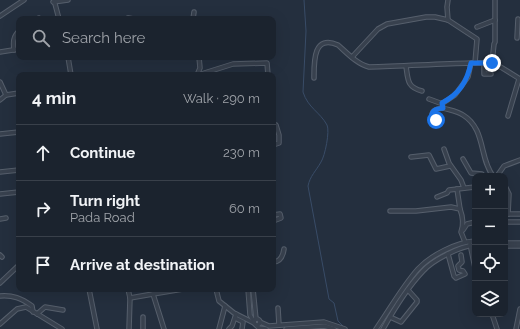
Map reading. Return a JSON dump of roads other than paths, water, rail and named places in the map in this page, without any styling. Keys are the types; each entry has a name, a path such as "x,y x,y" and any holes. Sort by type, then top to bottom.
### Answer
{"street":[{"path":"0,16 24,0"},
{"path":"57,16 54,1 68,0"},
{"path":"448,0 448,20"},
{"path":"492,63 495,42 495,0"},
{"path":"193,16 194,12"},
{"path":"352,57 378,29 387,24 426,17 435,17 448,20 477,39 473,63 468,77 455,95 442,103 429,99"},
{"path":"513,19 519,19 517,38"},
{"path":"477,27 495,20"},
{"path":"0,52 14,50 13,42 16,35"},
{"path":"314,78 314,62 318,47 320,44 330,43 338,45 363,66 369,67 492,63 519,79 508,116"},
{"path":"70,60 73,72"},
{"path":"198,72 200,68 199,60"},
{"path":"207,72 233,64 267,63 268,72"},
{"path":"484,63 484,74 491,74"},
{"path":"406,66 410,85 414,89 422,91"},
{"path":"0,82 6,95"},
{"path":"0,100 6,95 16,93"},
{"path":"442,103 443,108"},
{"path":"436,120 432,112 443,108 460,113 473,123 479,135 488,170 490,173"},
{"path":"276,125 279,135 279,143 276,144"},
{"path":"0,134 16,132"},
{"path":"444,149 450,166 456,172 464,188"},
{"path":"411,157 429,155 436,169 450,166"},
{"path":"463,159 472,173"},
{"path":"499,173 504,166 520,160"},
{"path":"0,172 16,170"},
{"path":"437,197 447,193 449,190 472,187"},
{"path":"457,190 463,225 461,232 472,252"},
{"path":"508,192 508,204"},
{"path":"0,194 16,193"},
{"path":"390,211 416,212 452,207 460,209"},
{"path":"276,215 280,214 280,218 276,219"},
{"path":"508,214 520,214"},
{"path":"0,219 6,218"},
{"path":"508,222 520,222"},
{"path":"461,232 467,224 472,223"},
{"path":"376,329 419,268 453,245 472,242"},
{"path":"383,329 408,290 424,270 446,255 468,243 472,244"},
{"path":"508,243 518,245"},
{"path":"508,246 518,245"},
{"path":"276,262 280,259 284,249"},
{"path":"442,252 446,255 456,278 465,274 463,270 459,270 458,266 462,262 461,255"},
{"path":"429,260 433,264"},
{"path":"416,264 419,268"},
{"path":"0,283 16,268"},
{"path":"390,317 401,322 418,301 408,290"},
{"path":"90,292 97,329"},
{"path":"129,292 130,298 129,329"},
{"path":"130,298 165,292"},
{"path":"217,292 219,301 243,322 242,329"},
{"path":"248,292 250,315 257,324 293,328"},
{"path":"253,292 257,324"},
{"path":"152,294 164,329"},
{"path":"0,296 12,295 23,300 32,306 35,313"},
{"path":"219,329 225,306"},
{"path":"0,324 18,308 26,307 62,329"},
{"path":"35,313 45,307 63,310"},
{"path":"277,327 278,308"},
{"path":"516,329 520,309"},
{"path":"236,316 266,329"},
{"path":"229,329 236,316"},
{"path":"143,317 143,329"},
{"path":"493,317 497,329"},
{"path":"324,324 334,329"},
{"path":"286,329 324,324 345,329"}],"waterway":[{"path":"304,0 306,31 303,92 308,102 328,128 327,144 323,159 312,176 308,186 329,299 334,303 338,321 343,326"}]}
